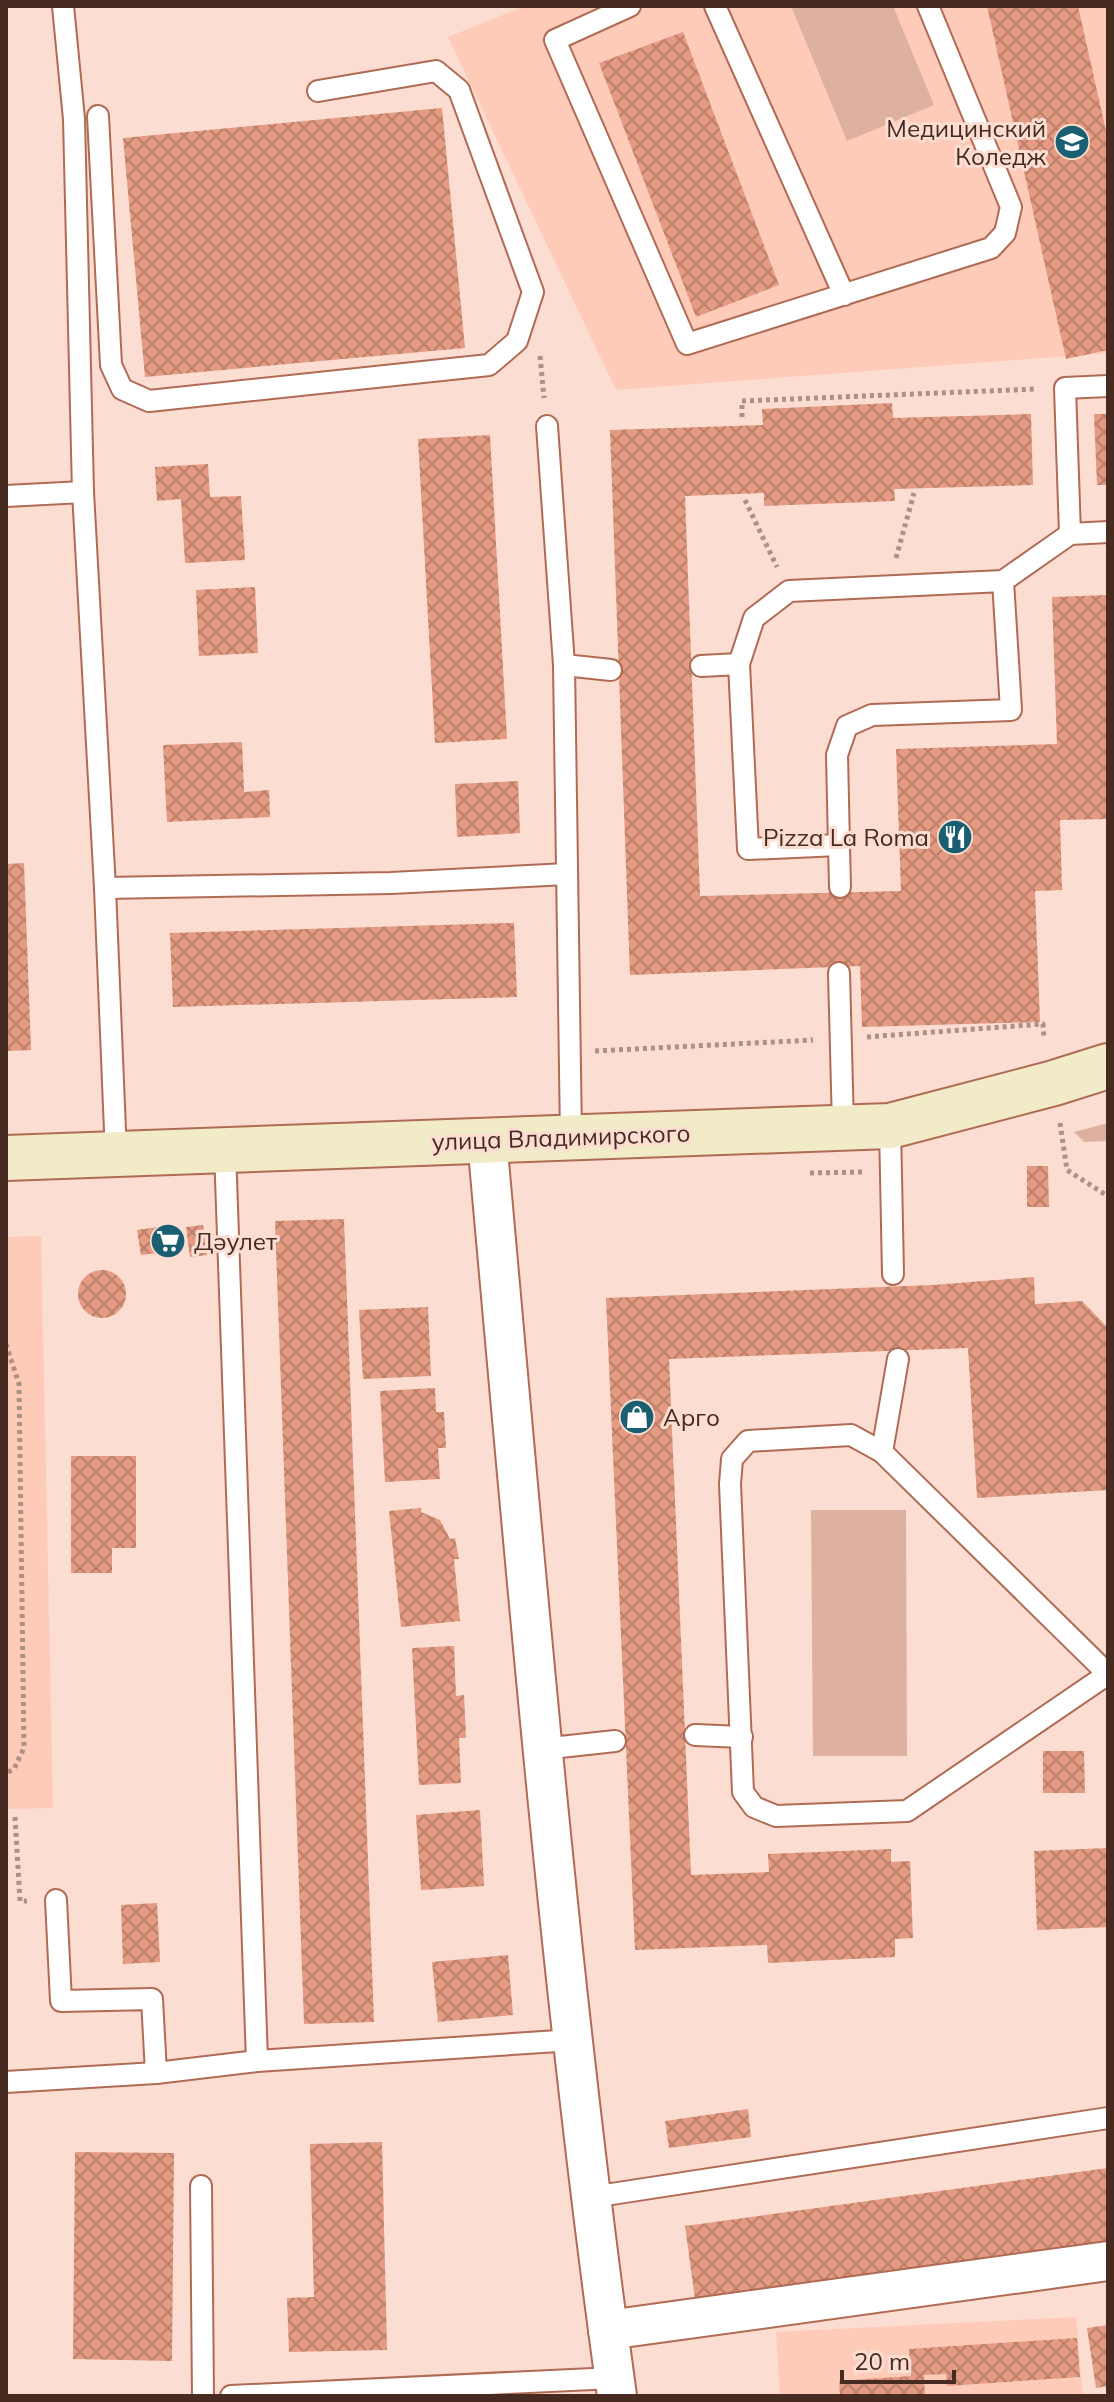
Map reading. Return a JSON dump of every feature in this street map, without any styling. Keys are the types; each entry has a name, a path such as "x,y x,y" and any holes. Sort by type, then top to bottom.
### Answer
{"street":[{"path":"1095,1075 1108,1036"},
{"name":"улица Владимирского","path":"6,1158 890,1126 1095,1075"},
{"path":"487,1140 542,1749 573,2040 616,2387"},
{"path":"608,2330 1108,2261"}],"lane":[{"path":"63,6 74,119 83,492 116,1155"},
{"path":"630,6 555,40 687,344 991,248 1005,233 1011,207 928,6"},
{"path":"715,6 844,295"},
{"path":"98,116 111,365 122,389 149,401 489,365 517,341 533,292 459,90 436,71 318,91"},
{"path":"1070,534 1065,388 1108,386"},
{"path":"547,426 564,665 571,1137"},
{"path":"6,496 83,492"},
{"path":"839,845 748,849 739,664 754,618 789,591 1003,581 1070,534 1108,532"},
{"path":"840,887 837,755 847,726 872,715 1011,710 1003,581"},
{"path":"701,666 739,664"},
{"path":"564,665 611,670"},
{"path":"105,888 391,883 567,874"},
{"path":"839,973 843,1126"},
{"path":"890,1126 893,1274"},
{"path":"225,1150 257,2061"},
{"path":"882,1452 898,1359"},
{"path":"851,1435 882,1452 1108,1674 907,1811 776,1816 754,1807 743,1792 730,1484 732,1459 748,1441 851,1435"},
{"path":"695,1735 742,1737"},
{"path":"542,1749 615,1741"},
{"path":"56,1900 61,2001 152,1999 156,2073"},
{"path":"6,2082 156,2073 257,2061 573,2040"},
{"path":"592,2197 1108,2118"},
{"path":"201,2186 203,2396"},
{"path":"231,2396 616,2387"}],"path":[{"path":"742,417 742,401 1065,388"},
{"path":"888,587 914,493"},
{"path":"745,500 789,591"},
{"path":"1060,1120 1067,1170 1106,1195"},
{"path":"6,1344 19,1384 24,1748 14,1769 6,1773"},
{"path":"15,1817 20,1901 56,1900"}],"shaded area":[{"path":"525,6 1108,6 1108,353 616,390 448,37"},
{"path":"41,1236 53,1808 6,1809 6,1237"},
{"path":"1076,2317 1083,2396 780,2396 776,2332"}],"green space":[{"path":"791,6 893,6 934,105 847,141"},
{"path":"1108,1123 1108,1141 1084,1142 1074,1132"},
{"path":"811,1510 906,1510 907,1756 813,1756"}],"building":[{"path":"987,6 1078,6 1108,140 1108,350 1066,359"},
{"path":"683,32 779,285 696,317 599,63"},
{"path":"442,108 465,348 145,377 123,138"},
{"path":"892,403 893,418 1031,414 1033,485 894,489 895,501 764,506 764,493 685,496 700,896 901,891 896,749 1057,744 1052,597 1108,595 1108,819 1060,820 1062,890 1035,891 1040,1022 862,1027 860,966 630,975 610,430 763,425 762,409"},
{"path":"1094,414 1108,414 1108,485 1097,485"},
{"path":"490,435 507,739 435,743 418,439"},
{"path":"208,464 210,497 241,496 245,560 185,563 181,499 157,501 155,467"},
{"path":"255,587 258,653 199,656 196,590"},
{"path":"242,742 244,792 269,790 270,817 167,822 163,745"},
{"path":"518,781 520,833 457,837 455,784"},
{"path":"24,863 31,1050 6,1051 6,864"},
{"path":"514,923 517,997 173,1007 170,933"},
{"path":"1027,1166 1048,1166 1049,1207 1027,1207"},
{"path":"344,1219 374,2022 304,2024 275,1221"},
{"path":"172,1225 175,1251 141,1255 137,1230"},
{"path":"203,1225 207,1255 190,1257 186,1227"},
{"path":"102,1270 119,1277 126,1294 119,1311 102,1318 85,1311 78,1294 85,1277"},
{"path":"1034,1277 1035,1304 1082,1301 1108,1328 1108,1490 977,1498 968,1348 669,1359 691,1875 769,1872 768,1854 891,1849 891,1862 910,1861 913,1938 895,1939 895,1957 768,1963 767,1945 635,1950 606,1298 933,1285"},
{"path":"428,1307 431,1376 363,1379 359,1310"},
{"path":"435,1388 436,1412 444,1412 446,1448 438,1448 440,1479 385,1482 380,1391"},
{"path":"71,1456 136,1456 136,1548 112,1548 112,1573 71,1573"},
{"path":"421,1508 421,1512 440,1520 450,1539 455,1538 459,1559 454,1559 460,1621 401,1627 389,1511"},
{"path":"454,1646 456,1696 464,1695 466,1738 459,1738 461,1783 419,1785 412,1648"},
{"path":"1043,1751 1084,1751 1085,1793 1043,1793"},
{"path":"480,1810 484,1886 421,1890 416,1815"},
{"path":"1108,1848 1108,1927 1037,1930 1034,1851"},
{"path":"157,1903 160,1962 123,1964 121,1905"},
{"path":"508,1955 513,2015 438,2022 432,1962"},
{"path":"748,2109 751,2137 669,2148 665,2121"},
{"path":"382,2142 387,2350 289,2352 287,2298 314,2297 310,2144"},
{"path":"75,2152 174,2153 172,2361 73,2359"},
{"path":"1108,2168 1108,2249 696,2306 685,2226"},
{"path":"1108,2325 1108,2386 1096,2388 1087,2328"},
{"path":"1077,2338 1080,2377 947,2386 946,2374 924,2375 925,2396 840,2396 839,2381 911,2376 909,2349"}],"place":[{"name":"Медицинский Коледж","path":"1072,142"},
{"name":"Pizza La Roma","path":"955,837"},
{"name":"Дәулет","path":"168,1241"},
{"name":"Арго","path":"637,1417"}]}
